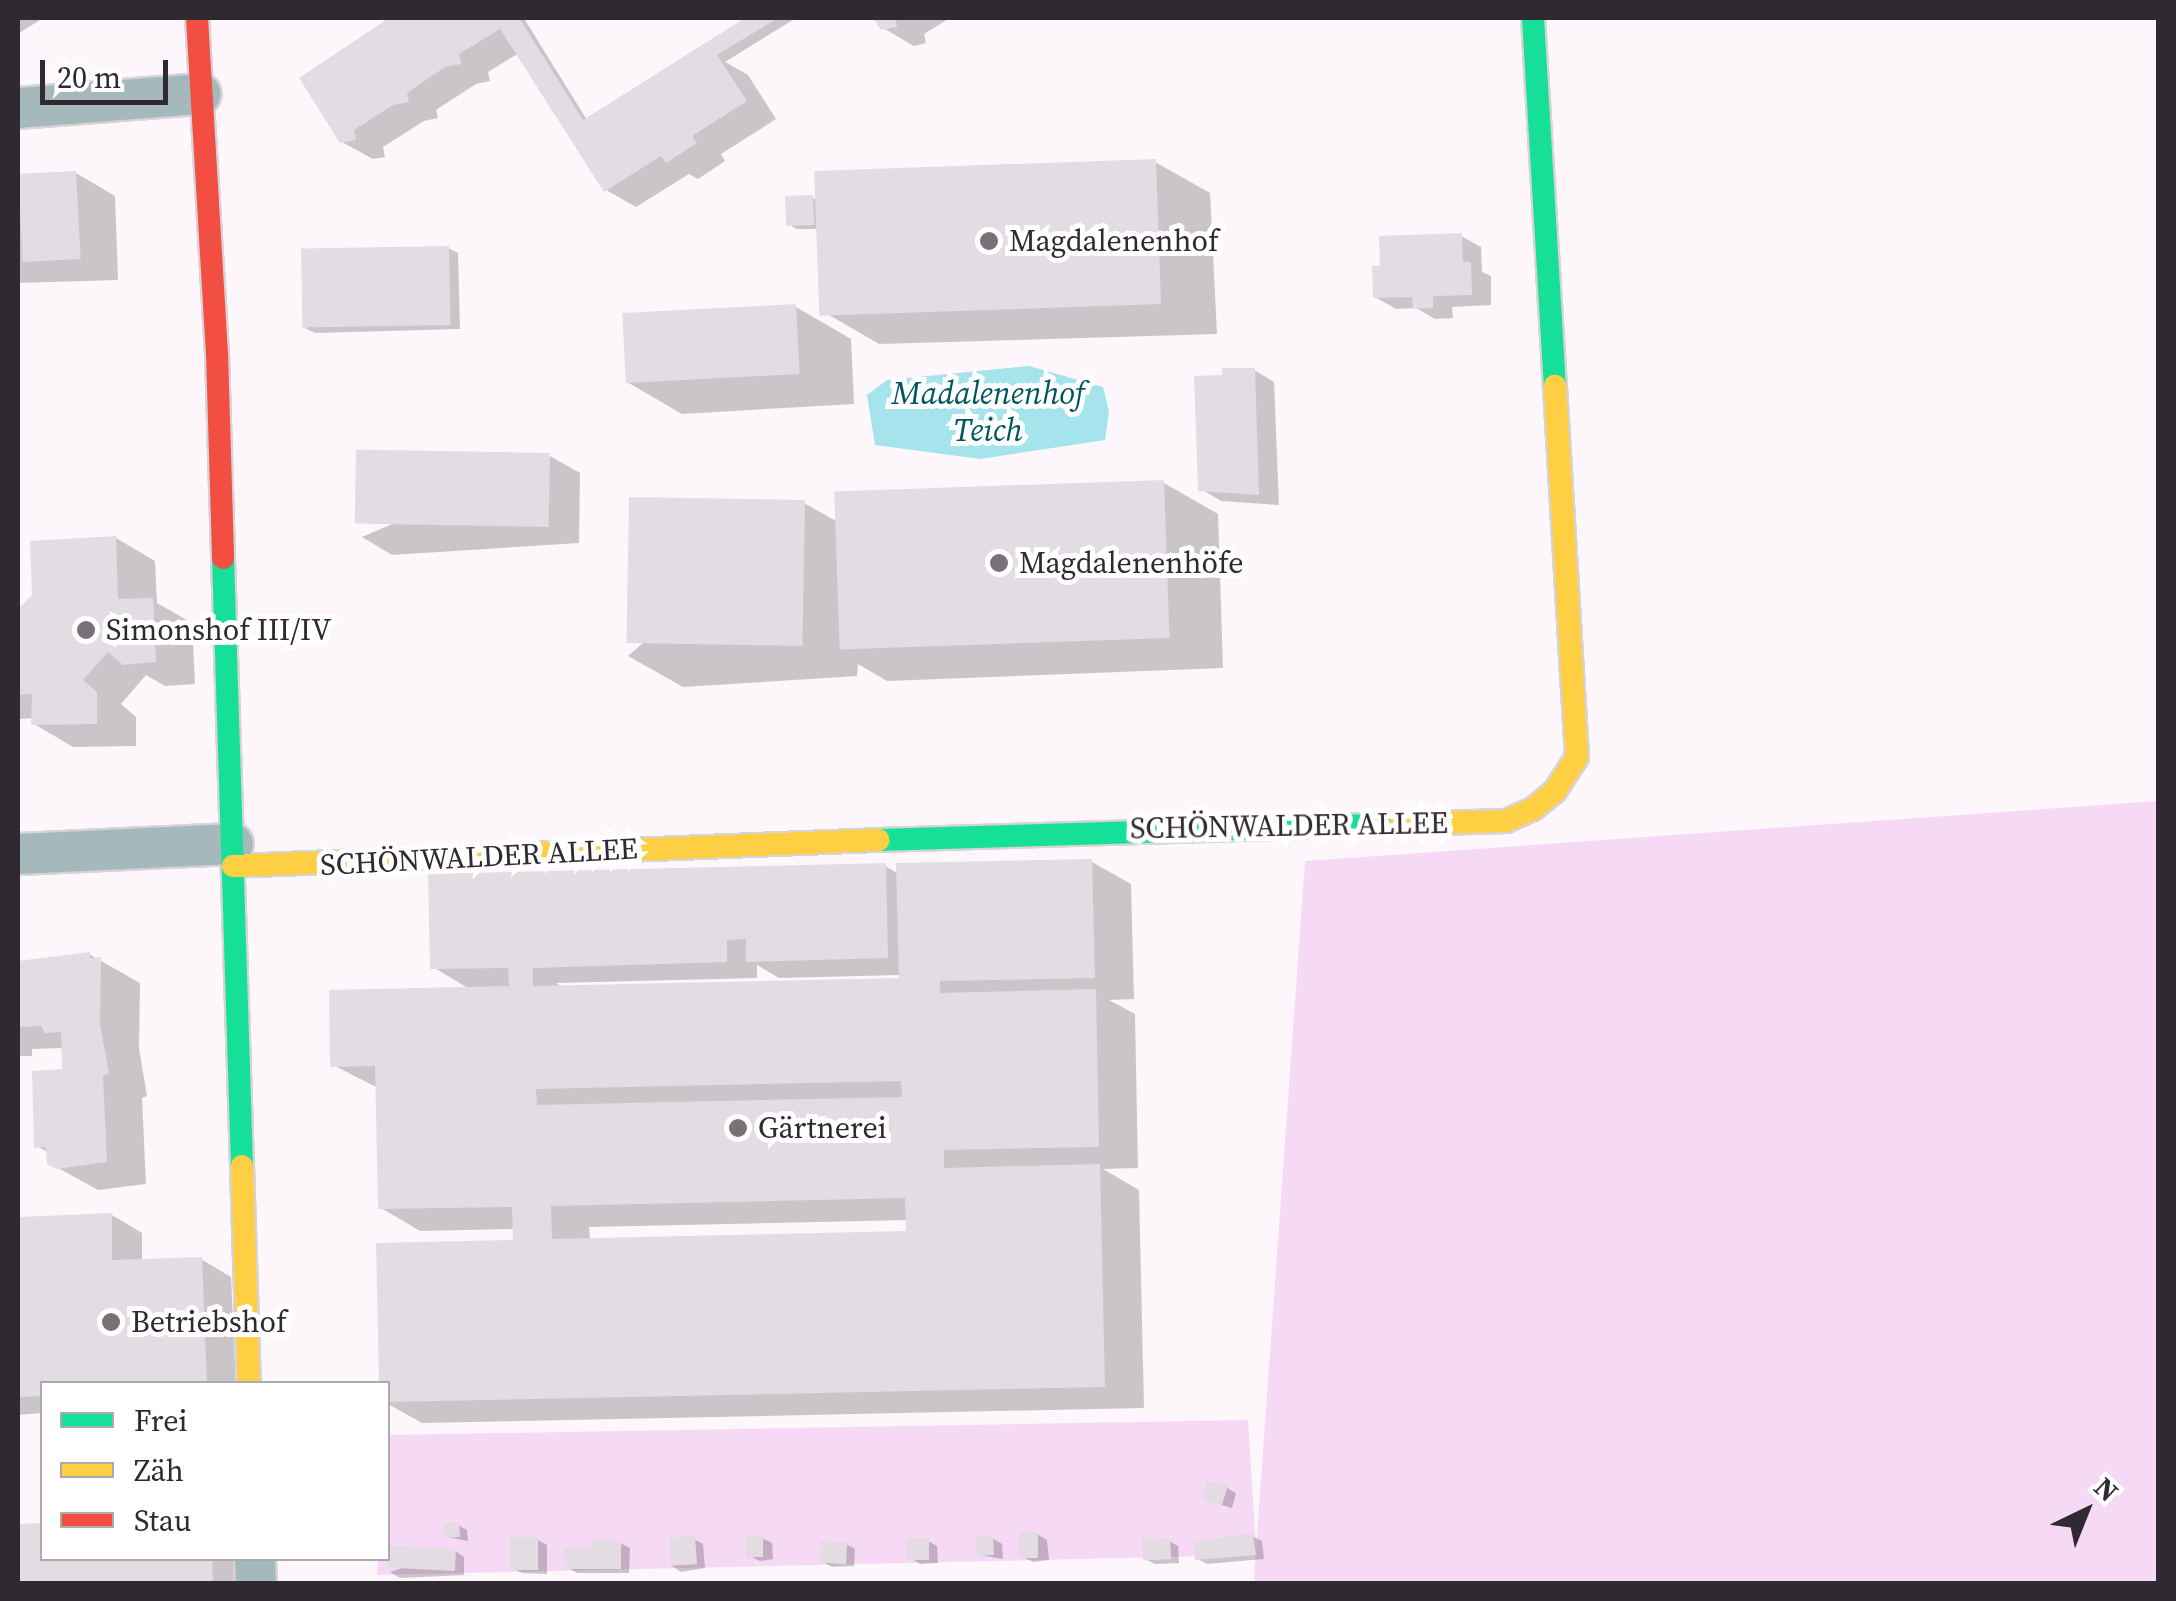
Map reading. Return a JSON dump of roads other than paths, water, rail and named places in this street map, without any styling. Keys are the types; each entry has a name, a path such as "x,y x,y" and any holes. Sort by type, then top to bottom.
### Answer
{"street":[{"path":"198,18 217,353 249,1381"},
{"name":"SCHÖNWALDER ALLEE","path":"18,854 233,855 1506,821 1534,809 1555,791 1576,757 1532,18"},
{"path":"18,108 200,94"}],"water":[{"name":"Madalenenhof Teich","path":"1029,366 1103,387 1109,411 1105,440 980,459 875,445 867,395 887,380"}],"place":[{"name":"Magdalenenhof","path":"989,241"},
{"name":"Magdalenenhöfe","path":"999,563"},
{"name":"Simonshof III/IV","path":"86,630"},
{"name":"Gärtnerei","path":"738,1128"},
{"name":"Betriebshof","path":"111,1322"}]}
